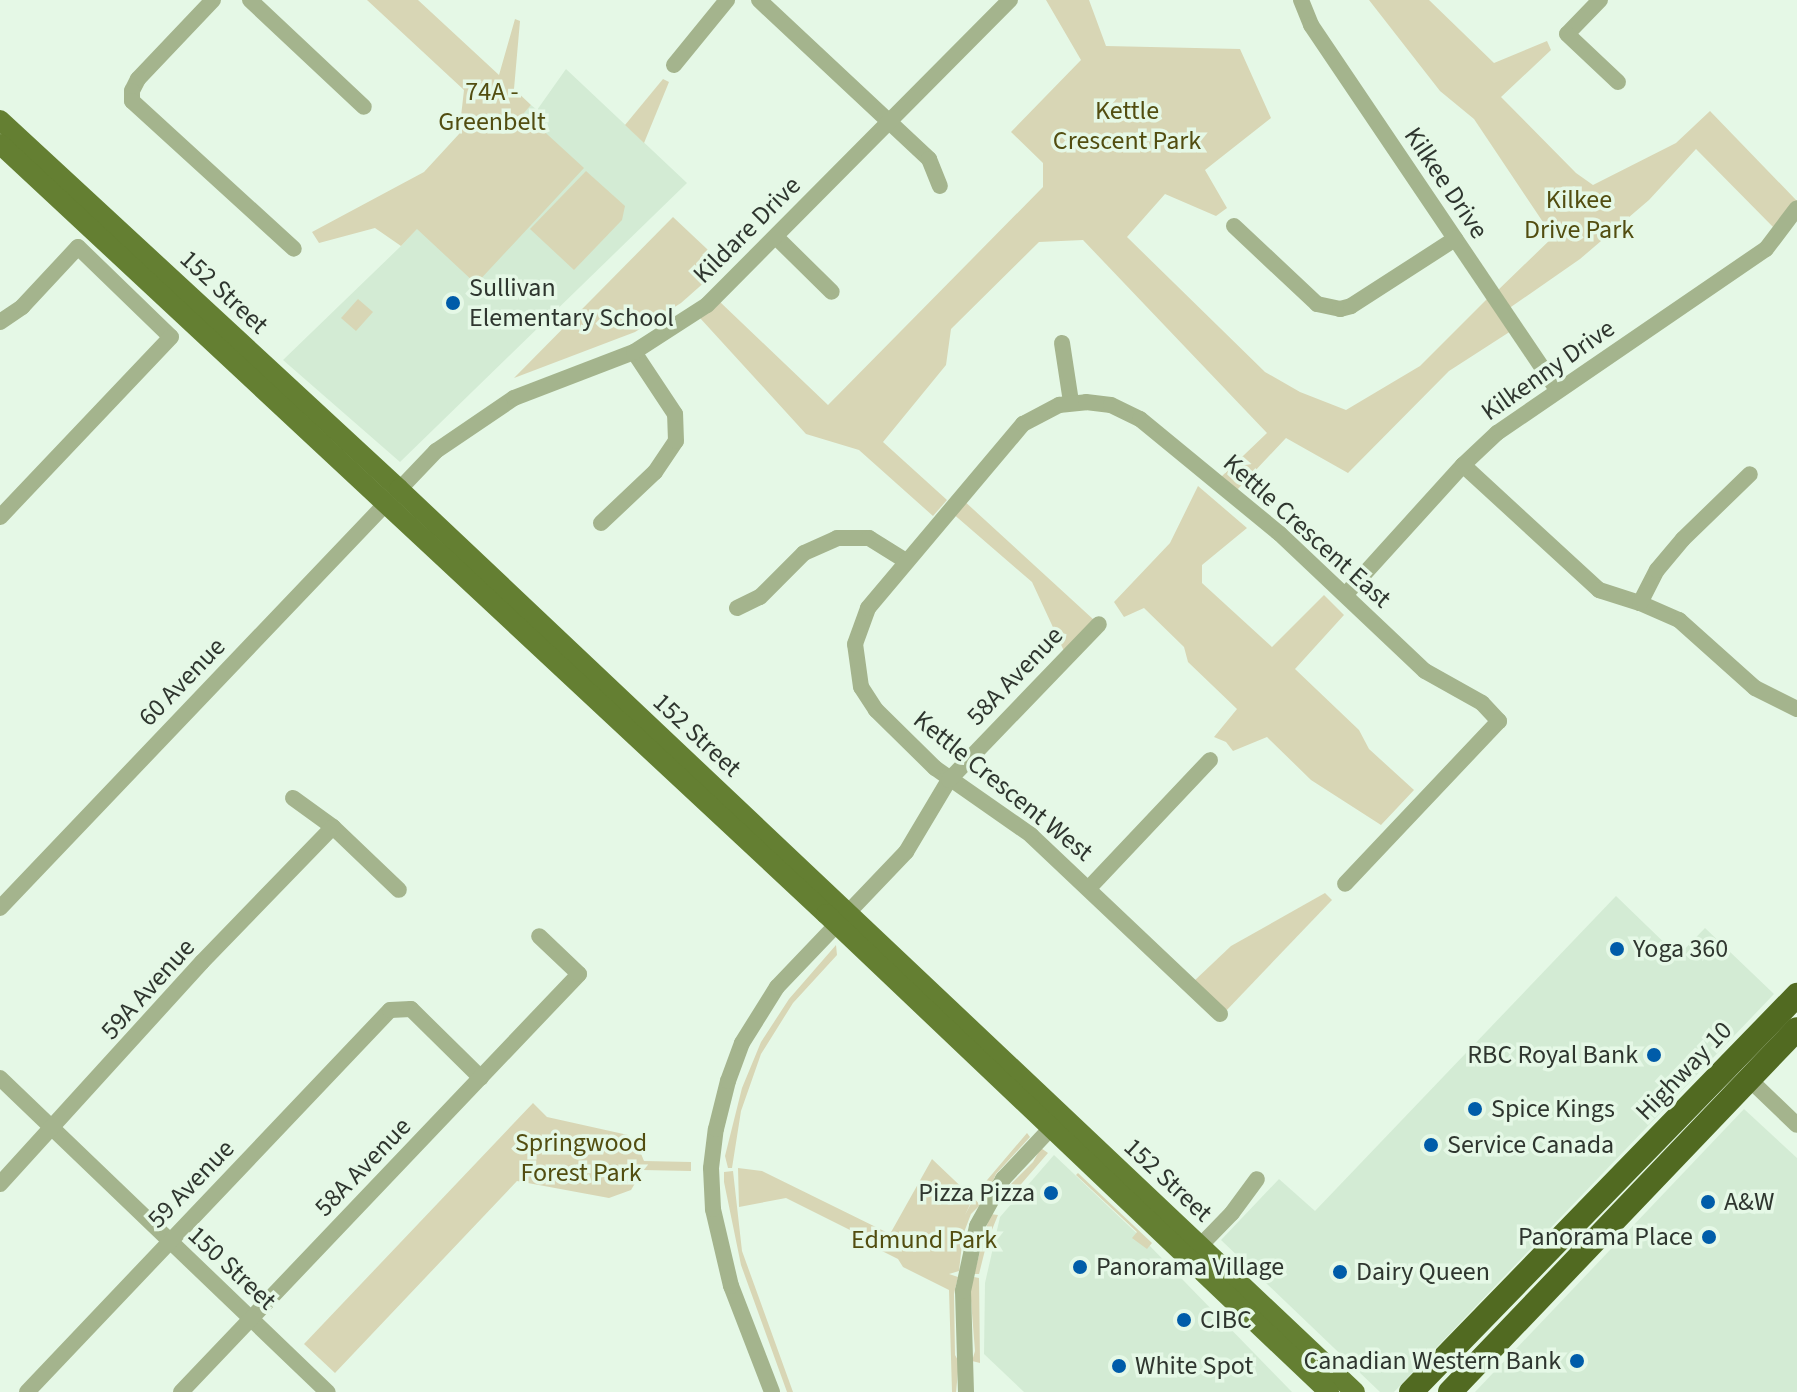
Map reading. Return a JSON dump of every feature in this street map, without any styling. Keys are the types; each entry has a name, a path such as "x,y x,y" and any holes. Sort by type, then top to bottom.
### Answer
{"highway":[{"name":"Highway 10","path":"1411,1392 1797,995"},
{"name":"Highway 10","path":"1450,1392 1797,1029"},
{"path":"1743,1050 1749,1079"},
{"path":"1725,1105 1743,1050"}],"main road":[{"name":"152 Street","path":"2,130 843,918 1183,1229 1192,1250 1232,1276 1355,1392"},
{"name":"152 Street","path":"843,918 1051,1128 1153,1225 1167,1227 1189,1245 1329,1392"},
{"path":"1051,1128 1057,1125 1084,1136"}],"street":[{"path":"213,0 138,79 131,96 138,109 294,249"},
{"path":"250,0 364,107"},
{"path":"674,65 727,0"},
{"path":"759,0 929,159 940,186"},
{"name":"Kildare Drive","path":"393,495 443,445 499,406 634,352 707,305 887,120 1010,0"},
{"name":"Kilkee Drive","path":"1301,0 1311,25 1557,390"},
{"path":"1600,0 1567,34 1618,82"},
{"name":"Kilkenny Drive","path":"1346,594 1463,465 1497,433 1766,249 1794,220"},
{"path":"1234,226 1317,304 1340,309 1351,306 1455,239"},
{"path":"776,237 832,292"},
{"path":"0,322 22,307 78,247 171,337 0,517"},
{"path":"737,608 760,597 804,553 837,538 869,538 906,561 1023,424 1045,411 1071,402 1062,343"},
{"path":"601,523 655,472 676,441 675,414 634,352"},
{"name":"Kettle Crescent East","path":"1071,402 1111,405 1140,419 1346,594 1425,671 1482,703 1499,721 1345,884"},
{"path":"1463,465 1599,590 1679,620 1755,688 1797,709"},
{"path":"1640,603 1657,570 1683,539 1750,474"},
{"name":"60 Avenue","path":"0,908 393,495"},
{"name":"Kettle Crescent West","path":"906,561 868,608 855,644 861,687 876,710 949,780 1022,828 1220,1014"},
{"name":"58A Avenue","path":"772,1392 720,1252 712,1201 716,1129 728,1081 753,1024 777,987 906,852 949,780 1099,624"},
{"path":"1089,888 1210,760"},
{"path":"293,798 333,827 399,890"},
{"name":"59A Avenue","path":"0,1184 202,962 333,827"},
{"name":"58A Avenue","path":"181,1392 579,974 539,936"},
{"name":"59 Avenue","path":"27,1392 390,1010 411,1009 481,1078"},
{"name":"150 Street","path":"0,1078 328,1392"},
{"path":"1749,1079 1797,1125"},
{"path":"966,1392 963,1291 977,1226 1003,1179 1051,1128"},
{"path":"1192,1250 1232,1213 1257,1179"},
{"path":"1183,1229 1201,1228 1225,1206 1238,1201"}],"shaded area":[{"name":"Sullivan Elementary School","path":"566,69 687,183 400,462 283,360 401,246 531,105 537,110"},
{"path":"1616,896 1678,956 1705,928 1774,994 1394,1392 1380,1392 1221,1240 1279,1179 1315,1211"},
{"name":"Panorama Place","path":"1744,1109 1797,1158 1797,1392 1475,1392"},
{"name":"Panorama Village","path":"1054,1155 1147,1243 1292,1392 1024,1392 984,1354 985,1283 1000,1217"}],"green space":[{"name":"74A - Greenbelt","path":"367,0 418,0 499,75 515,19 520,21 514,89 531,105 524,113 584,168 476,284 417,229 401,246 375,228 319,243 312,232 424,172 459,134 464,90"},
{"name":"Kettle Crescent Park","path":"1046,0 1089,0 1106,46 1240,49 1271,118 1205,170 1227,208 1216,216 1165,194 1127,237 1265,372 1300,392 1346,410 1420,366 1488,298 1511,331 1449,371 1348,473 1286,438 1237,490 1221,477 1267,433 1083,240 1039,242 951,329 946,365 883,442 947,500 933,516 859,450 806,434 700,318 719,301 828,405 1043,187 1043,163 1011,132 1081,60"},
{"name":"Kilkee Drive Park","path":"1369,0 1429,0 1494,63 1547,41 1551,50 1501,97 1576,173 1593,185 1676,143 1710,111 1797,201 1776,230 1696,149 1649,200 1580,259 1508,309 1495,293 1553,237 1474,119 1440,91"},
{"path":"663,79 669,82 644,143 625,125"},
{"path":"586,171 625,206 622,220 574,270 530,229"},
{"path":"673,217 724,265 681,303 635,332 514,378"},
{"path":"358,299 373,312 356,331 341,318"},
{"path":"1198,486 1247,528 1202,565 1202,583 1272,647 1324,595 1344,615 1295,669 1359,730 1369,749 1414,790 1381,825 1311,780 1267,737 1233,751 1226,742 1214,737 1237,709 1188,662 1184,647 1144,608 1124,617 1114,602 1170,543"},
{"path":"962,499 1094,620 1064,651 1032,582 951,512"},
{"path":"1325,893 1332,900 1224,1013 1193,982 1231,946"},
{"path":"836,945 837,955 793,1003 761,1054 741,1111 732,1168 728,1168 725,1156 742,1088 761,1042 789,999"},
{"name":"Springwood Forest Park","path":"533,1103 547,1117 628,1135 637,1144 644,1161 691,1162 691,1171 643,1170 631,1190 609,1198 517,1181 335,1373 304,1344"},
{"path":"1027,1133 1030,1137 996,1174 990,1188 982,1186"},
{"path":"1041,1148 1048,1153 1004,1204 1000,1196 1033,1162"},
{"name":"Edmund Park","path":"932,1159 973,1198 965,1215 974,1198 980,1205 971,1214 963,1235 959,1271 949,1274 958,1277 954,1294 955,1355 959,1362 956,1392 952,1392 949,1290 903,1267 898,1259 882,1251 872,1241 786,1198 739,1207 738,1168 762,1171 890,1234"},
{"path":"733,1171 742,1251 793,1392 787,1392 741,1265 724,1182 724,1172"},
{"path":"1078,1173 1152,1243 1147,1249 1132,1238 1137,1232 1076,1175"},
{"path":"990,1214 998,1215 979,1274 974,1274"},
{"path":"974,1277 979,1278 980,1363 972,1361 975,1351 970,1288"}],"place":[{"name":"Sullivan Elementary School","path":"453,303"},
{"name":"Yoga 360","path":"1617,949"},
{"name":"RBC Royal Bank","path":"1654,1055"},
{"name":"Spice Kings","path":"1475,1109"},
{"name":"Service Canada","path":"1431,1145"},
{"name":"Pizza Pizza","path":"1051,1193"},
{"name":"A&W","path":"1708,1202"},
{"name":"Panorama Place","path":"1709,1237"},
{"name":"Panorama Village","path":"1080,1267"},
{"name":"Dairy Queen","path":"1340,1272"},
{"name":"CIBC","path":"1184,1320"},
{"name":"Canadian Western Bank","path":"1577,1361"},
{"name":"White Spot","path":"1119,1366"}]}
